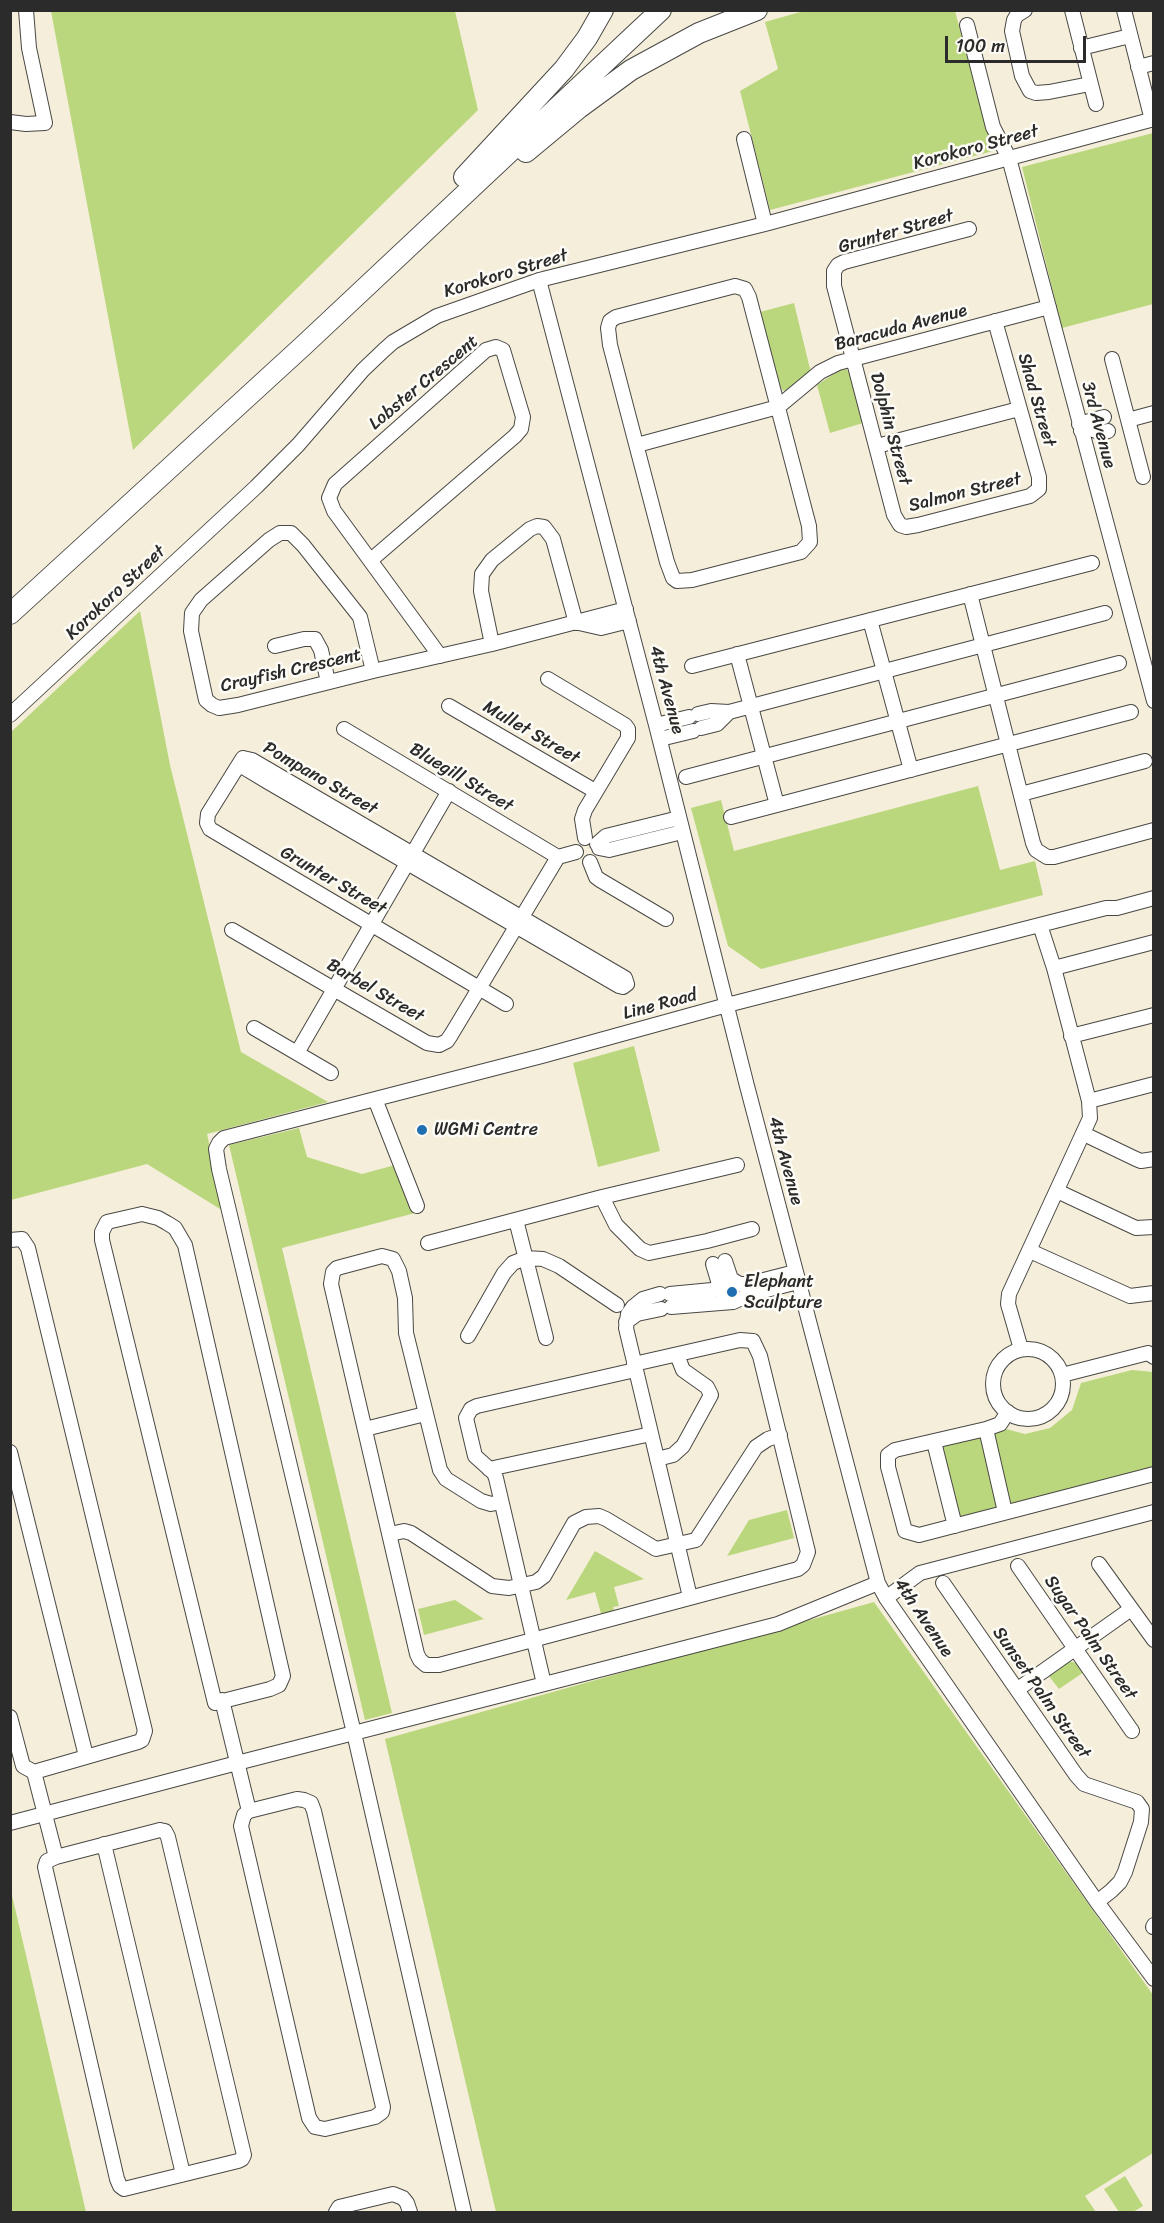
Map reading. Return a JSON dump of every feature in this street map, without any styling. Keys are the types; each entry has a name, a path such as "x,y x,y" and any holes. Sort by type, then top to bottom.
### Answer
{"highway":[{"path":"303,346 332,312 444,198 549,86 580,48 603,10"},
{"path":"10,614 303,346 661,10"},
{"path":"189,449 240,412 395,270 579,108 650,58 699,33 757,10"}],"street":[{"path":"10,122 45,123 29,48 26,10"},
{"path":"1025,10 1017,15 1011,31 1022,76 1030,91 1049,92 1090,84"},
{"path":"1072,10 1095,104"},
{"path":"1124,10 1153,119"},
{"name":"3rd Avenue","path":"967,25 993,127 1010,158 1154,701"},
{"path":"1081,48 1130,36"},
{"path":"1138,67 1154,63"},
{"name":"Korokoro Street","path":"10,716 256,487 298,445 363,370 393,342 425,322 451,309 539,280 765,224 1153,119"},
{"path":"744,139 765,224"},
{"name":"Grunter Street","path":"834,271 844,262 969,229"},
{"name":"Dolphin Street","path":"834,271 834,286 894,515 900,525"},
{"name":"4th Avenue","path":"539,280 657,724 682,832 878,1583 886,1598 1098,1904 1154,1979"},
{"path":"741,286 749,297 778,407 809,526 810,542 801,552 692,580 677,581 673,578 667,562 608,335 610,321 626,314 741,286"},
{"name":"Baracuda Avenue","path":"637,445 778,407 820,372 838,363 1049,307"},
{"name":"Shad Street","path":"995,321 1039,477 1039,489"},
{"name":"Lobster Crescent","path":"371,560 521,429 522,417 503,350 496,347 486,350 332,488 329,498 331,506 440,656"},
{"path":"1112,359 1143,477"},
{"path":"877,446 1019,409"},
{"path":"1080,428 1101,433 1111,430 1128,419 1154,413"},
{"path":"1080,428 1108,416 1128,419"},
{"name":"Salmon Street","path":"900,525 911,527 1030,496 1039,489"},
{"path":"492,644 481,591 482,574 492,560 530,529 537,526 544,527 553,538 576,623"},
{"name":"Crayfish Crescent","path":"374,671 363,624 355,609 297,537 291,533 280,533 269,540 201,600 192,613 192,631 206,700 212,705 228,707 576,623 627,615"},
{"path":"692,666 1092,563"},
{"path":"970,594 1036,850 1047,857 1154,830"},
{"path":"660,739 695,723 711,711 729,712 1105,614"},
{"path":"870,620 911,770"},
{"path":"275,646 304,639 315,639 321,650 328,682"},
{"path":"737,654 777,805"},
{"path":"686,777 1119,663"},
{"path":"548,679 628,729 628,738 595,791 582,819 594,843 597,857 590,862 581,860 576,852 578,844 594,843 606,836 679,818"},
{"name":"Mullet Street","path":"449,706 595,791"},
{"path":"731,818 1131,712"},
{"path":"657,724 695,723"},
{"name":"Bluegill Street","path":"344,729 558,857"},
{"name":"Grunter Street","path":"241,761 208,814 208,826 243,850 506,1004"},
{"name":"Pompano Street","path":"241,761 243,767 271,778 603,971"},
{"path":"1021,795 1145,761"},
{"path":"297,1053 449,791"},
{"path":"594,843 609,850 682,832"},
{"path":"480,988 558,857 576,852"},
{"path":"590,862 596,877 666,919"},
{"name":"Line Road","path":"1106,908 1116,902 1154,891"},
{"name":"Line Road","path":"354,1733 219,1169 216,1149 224,1138 1040,924 1154,898"},
{"path":"1021,1349 1008,1304 1009,1294 1090,1118 1089,1101 1040,924"},
{"name":"Barbel Street","path":"232,930 428,1043 444,1044 452,1035 480,988"},
{"path":"1054,968 1154,942"},
{"path":"1071,1036 1154,1015"},
{"path":"254,1028 331,1073"},
{"path":"1089,1101 1154,1084"},
{"path":"375,1099 417,1206"},
{"path":"1084,1134 1136,1160 1154,1159"},
{"path":"428,1243 602,1197 737,1165"},
{"path":"1057,1191 1136,1228 1154,1227"},
{"path":"602,1197 616,1225 645,1252 654,1254 716,1252 752,1229"},
{"path":"142,1214 158,1218 175,1228 185,1245 282,1670 282,1682 279,1685 222,1701 215,1702 102,1240 104,1225 114,1219 142,1214"},
{"path":"516,1220 546,1338"},
{"path":"10,1240 22,1239 28,1248 145,1731 142,1740 138,1742 34,1772 23,1766 10,1717"},
{"path":"1030,1251 1125,1294 1135,1296 1154,1293"},
{"path":"716,1252 731,1279 738,1283"},
{"path":"716,1252 719,1287 726,1300 733,1302"},
{"path":"501,1502 491,1504 481,1501 442,1476 406,1333 405,1298 399,1271 393,1259 382,1256 337,1268 331,1277 365,1429 420,1660 426,1665 439,1665 533,1640 690,1597 798,1569 803,1565 808,1552 760,1356 753,1341 740,1340 677,1355 471,1409 466,1418 473,1448 476,1456 496,1478 520,1585 533,1640 544,1684"},
{"path":"468,1336 504,1273 513,1263 526,1258 543,1259 559,1266 617,1305"},
{"path":"665,1301 738,1283 748,1284 797,1277"},
{"path":"690,1597 634,1367 626,1322 633,1307 643,1299 733,1302 797,1277"},
{"path":"1021,1349 1034,1349 1047,1354 1056,1363 1062,1375 1061,1396 1048,1413 1027,1419 1008,1412 996,1396 994,1376 1004,1359 1021,1349"},
{"path":"1062,1375 1148,1353 1154,1357"},
{"path":"657,1459 678,1452 711,1395 707,1387 683,1370 677,1355"},
{"path":"1008,1412 1000,1424 892,1452 888,1455 888,1467 906,1531 919,1535 1154,1474"},
{"path":"365,1429 426,1414"},
{"path":"986,1429 1005,1512"},
{"path":"489,1468 651,1434"},
{"path":"390,1534 404,1531 411,1533 492,1586 500,1588 541,1580 574,1524 586,1517 599,1516 606,1519 656,1549 696,1540 756,1447 768,1438 780,1435"},
{"path":"934,1442 956,1526"},
{"path":"10,1452 86,1756"},
{"path":"886,1598 920,1573 1154,1512"},
{"path":"1099,1564 1154,1640"},
{"name":"Sugar Palm Street","path":"1018,1566 1132,1731"},
{"path":"10,1823 778,1624 878,1583"},
{"name":"Sunset Palm Street","path":"943,1583 1084,1784 1137,1802 1142,1809 1131,1854 1120,1882 1098,1904"},
{"path":"1018,1689 1131,1609"},
{"path":"222,1701 249,1811"},
{"path":"354,1733 465,2212"},
{"path":"34,1772 56,1857"},
{"path":"297,1799 310,1803 314,1811 381,2098 382,2112 375,2117 321,2130 315,2127 309,2118 241,1832 242,1820 249,1811 297,1799"},
{"path":"160,1830 167,1834 244,2152 242,2159 128,2189 121,2188 45,1871 47,1861 56,1857 160,1830"},
{"path":"105,1844 183,2174"},
{"path":"336,2212 339,2207 393,2194 403,2198 410,2212"}],"green space":[{"path":"51,11 455,11 478,110 133,450"},
{"path":"804,11 955,11 993,151 770,210 740,91 778,69 765,22"},
{"path":"1153,133 1153,304 1062,328 1022,167"},
{"path":"794,303 811,373 787,391 782,390 780,385 760,312"},
{"path":"846,369 850,373 863,423 830,433 817,385 840,370"},
{"path":"140,611 170,765 241,1052 328,1102 207,1134 225,1212 147,1164 11,1200 11,732"},
{"path":"978,786 1000,870 1035,861 1043,895 761,969 728,946 691,808 721,800 734,851"},
{"path":"634,1046 660,1151 598,1167 573,1063"},
{"path":"299,1128 307,1157 362,1174 395,1165 415,1213 282,1248 392,1713 365,1720 229,1145"},
{"path":"1132,1370 1153,1372 1153,1468 1009,1505 992,1434 1006,1429 1025,1434 1050,1428 1072,1410 1081,1383"},
{"path":"982,1435 999,1508 959,1518 941,1446"},
{"path":"787,1510 794,1538 727,1556 749,1520"},
{"path":"595,1551 644,1579 614,1587 619,1606 613,1607 615,1614 602,1617 595,1592 566,1600"},
{"path":"455,1600 484,1619 424,1635 418,1609"},
{"path":"874,1602 1153,1995 1153,2153 1085,2196 1096,2212 496,2212 385,1739"},
{"path":"1067,1661 1077,1663 1084,1672 1059,1689 1048,1675"},
{"path":"11,1891 86,2212 11,2212"},
{"path":"1125,2176 1143,2206 1133,2212 1119,2212 1104,2189"}],"place":[{"name":"WGMi Centre","path":"422,1130"},
{"name":"Elephant Sculpture","path":"732,1292"}]}
